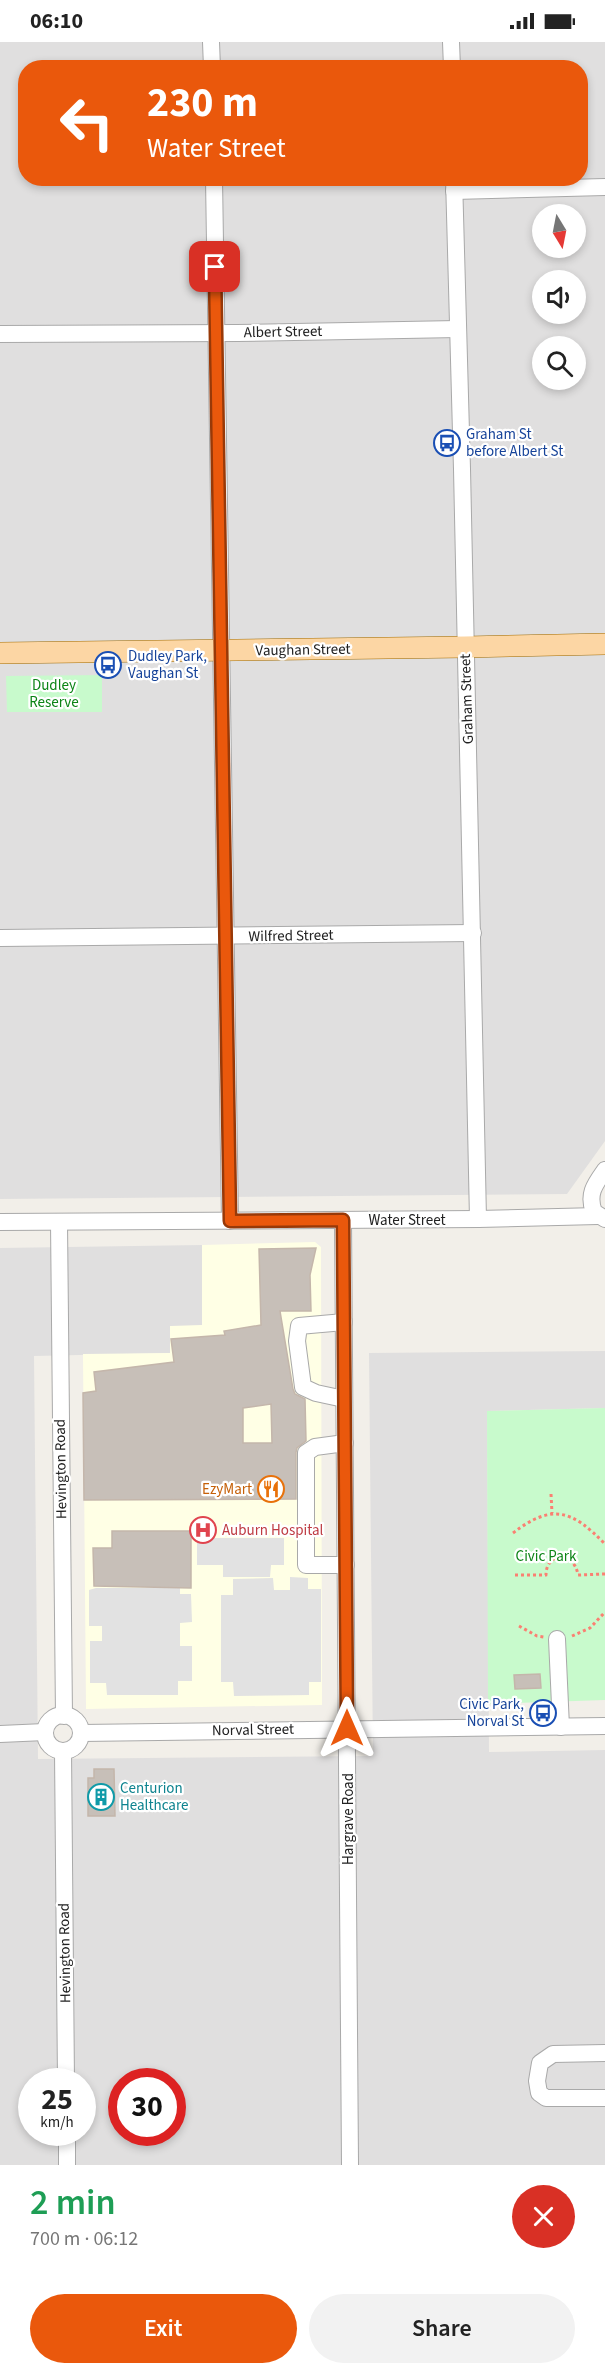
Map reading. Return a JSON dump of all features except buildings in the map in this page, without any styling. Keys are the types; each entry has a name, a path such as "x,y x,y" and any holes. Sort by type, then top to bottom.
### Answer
{"main road":[{"name":"Vaughan Street","path":"0,653 605,644"}],"street":[{"path":"211,42 212,60"},
{"path":"451,42 452,60"},
{"path":"214,186 230,1221"},
{"name":"Graham Street","path":"454,186 478,1219"},
{"path":"530,186 605,188"},
{"name":"Albert Street","path":"0,334 458,329"},
{"name":"Wilfred Street","path":"0,938 473,933"},
{"path":"602,1217 594,1212 590,1197 596,1182 605,1170"},
{"name":"Water Street","path":"0,1222 602,1217"},
{"name":"Hargrave Road","path":"343,1220 350,2165"},
{"name":"Hevington Road","path":"59,1222 64,1716"},
{"path":"344,1323 299,1326 297,1341 303,1387 316,1393 344,1399"},
{"path":"345,1443 315,1447 306,1453 306,1565 346,1565"},
{"path":"558,1639 561,1727"},
{"path":"64,1716 74,1719 81,1733 74,1748 63,1751 50,1746 45,1732 53,1719 64,1716"},
{"name":"Norval Street","path":"81,1733 605,1726"},
{"path":"0,1734 45,1732"},
{"name":"Hevington Road","path":"63,1751 66,2068"},
{"path":"605,2053 553,2054 540,2062 537,2081 539,2093 546,2098 605,2098"},
{"path":"67,2146 67,2165"}],"path":[{"path":"551,1494 552,1513"},
{"path":"513,1533 530,1520 552,1513 573,1518 591,1530 605,1544"},
{"path":"515,1575 546,1575 549,1564 560,1556 573,1561 578,1575 605,1574"}],"shaded area":[{"path":"0,42 605,42 605,1141 567,1194 0,1199"},
{"name":"Auburn Hospital","path":"315,1242 321,1247 322,1705 86,1709 83,1354 170,1353 170,1326 202,1325 202,1245"},
{"path":"202,1245 202,1326 170,1353 34,1356 38,1759 373,1756 369,1353 605,1351 605,1408 487,1411 489,1752 605,1750 605,2165 0,2165 0,1248"},
{"path":"197,1538 284,1538 284,1565 271,1565 270,1577 223,1577 223,1565 197,1565"},
{"path":"290,1577 308,1578 308,1589 321,1589 321,1682 309,1682 309,1695 234,1696 233,1682 221,1682 221,1595 233,1595 233,1579 273,1578 274,1590 290,1590"},
{"path":"96,1588 180,1588 180,1594 191,1594 192,1622 180,1623 180,1646 192,1646 192,1681 178,1681 178,1695 107,1695 106,1683 90,1683 90,1641 102,1641 102,1626 89,1626 89,1590"}],"green space":[{"name":"Dudley Reserve","path":"102,675 102,712 7,712 6,676"},
{"name":"Civic Park","path":"605,1408 605,1700 488,1704 487,1411"}],"place":[{"name":"Graham St before Albert St","path":"447,443"},
{"name":"Dudley Park, Vaughan St","path":"108,665"},
{"name":"EzyMart","path":"271,1489"},
{"name":"Auburn Hospital","path":"203,1530"},
{"name":"Civic Park, Norval St","path":"543,1713"},
{"name":"Centurion Healthcare","path":"101,1797"}],"route":[{"path":"215,267 231,1151 230,1221 343,1220 347,1728"}]}
